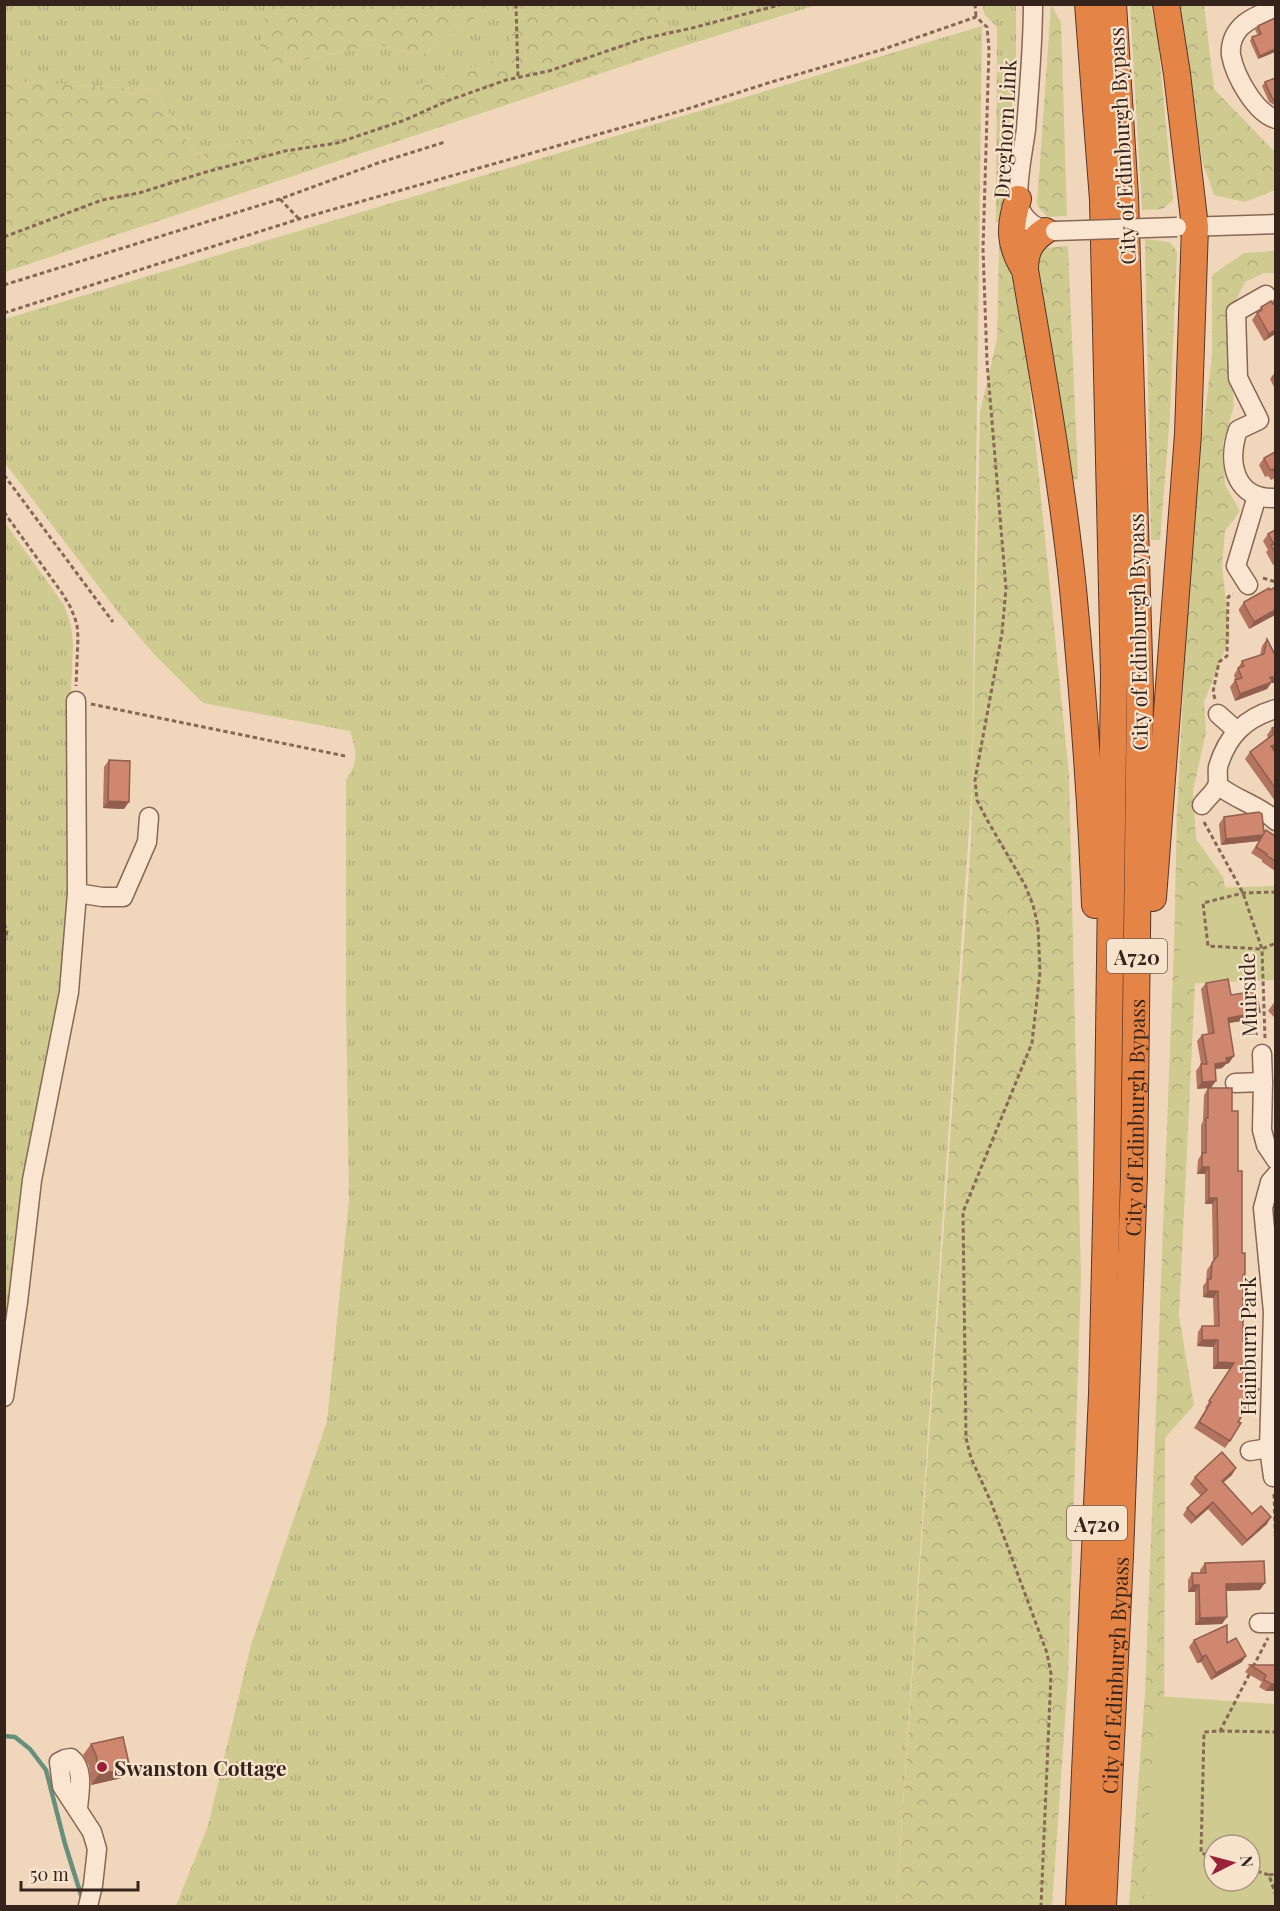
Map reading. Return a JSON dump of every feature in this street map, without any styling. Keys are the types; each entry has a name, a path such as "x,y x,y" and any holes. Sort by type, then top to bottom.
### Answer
{"highway":[{"name":"City of Edinburgh Bypass","path":"1078,1906 1096,1545 1107,1178 1114,676 1103,200 1088,4"},
{"name":"City of Edinburgh Bypass","path":"1103,1906 1134,1176 1140,693 1125,196 1113,4"},
{"path":"1134,1176 1188,434 1186,227 1177,74 1166,4"},
{"path":"1018,199 1013,215 1012,240 1017,258 1025,270"},
{"path":"1050,231 1035,238 1029,246 1025,259 1025,270 1048,404 1072,587 1088,765 1107,1178"}],"street":[{"name":"Dreghorn Link","path":"1034,4 1018,199 1021,211 1029,221 1050,231"},
{"path":"1275,7 1238,29 1232,42 1231,55 1236,70 1256,106 1267,117 1275,119"},
{"path":"1050,231 1275,224"},
{"path":"1248,585 1236,566 1266,497 1247,490 1239,482 1232,464 1233,445 1238,430 1259,420 1238,378 1236,312 1266,295"},
{"path":"4,1397 32,1180 69,992 77,893 76,700"},
{"path":"1202,805 1218,785 1220,762 1225,747 1236,730 1262,713 1275,709"},
{"path":"1218,714 1236,730"},
{"path":"1218,785 1227,793 1245,800 1268,814 1275,821"},
{"path":"77,893 102,897 123,897 147,842 149,817"},
{"path":"1262,1054 1262,1130 1266,1145 1275,1160"},
{"path":"1235,1083 1263,1082"},
{"name":"Hainburn Park","path":"1273,1477 1269,1449 1273,1312 1263,1208 1270,1182 1275,1175"},
{"path":"1251,1451 1269,1449"},
{"path":"78,1809 92,1832 97,1849 88,1906"}],"path":[{"path":"516,4 518,78"},
{"path":"4,237 102,200 139,192 285,151 337,143 405,120 447,100 549,71 642,39 783,4"},
{"path":"975,4 976,17 987,27 989,49 983,249 987,362 1006,588 1002,633 975,780 977,800 1025,885 1033,905 1038,926 1040,972 1032,1043 963,1212 966,1438 971,1458 991,1502 1047,1653 1051,1674 1041,1906"},
{"path":"4,313 299,219 684,110 881,50 976,17"},
{"path":"4,285 280,199 445,142"},
{"path":"280,199 299,219"},
{"path":"4,475 113,622"},
{"path":"4,512 63,593 71,608 78,638 76,700 345,756"},
{"path":"1218,714 1213,692 1219,662 1227,656 1228,597 1261,578 1275,582"},
{"name":"Muirside","path":"1202,805 1204,825 1243,893 1262,949 1265,1042 1262,1054"},
{"path":"1274,945 1262,949 1208,946 1203,903 1243,893 1275,892"},
{"path":"4,924 7,931 4,943"},
{"path":"1273,1477 1275,1556"},
{"path":"1220,1731 1268,1626"},
{"path":"1202,1853 1204,1732 1275,1732"},
{"path":"1262,1873 1275,1874"},
{"path":"1269,1875 1275,1896"}],"green space":[{"path":"267,4 493,5 421,56 377,44 278,66 260,49"},
{"path":"664,4 817,5 677,48 655,8"},
{"path":"4,5 267,5 261,49 278,66 377,44 421,56 493,5 510,5 511,55 197,156 154,90 5,81"},
{"path":"510,5 664,5 655,8 677,48 5,272 5,81 154,90 197,156 510,55"},
{"path":"983,5 1016,5 1016,65 1001,221 996,222 997,27 984,14"},
{"path":"1051,5 1061,22 1067,216 1047,217 1037,205"},
{"path":"1130,5 1150,5 1157,30 1173,200 1163,209 1142,210"},
{"path":"1176,5 1204,5 1214,89 1275,152 1275,190 1245,202 1214,195 1203,164"},
{"path":"982,26 972,785 896,1906 176,1906 208,1826 251,1645 327,1421 349,1200 346,780 355,762 355,751 350,731 203,703 153,653 118,612 5,463 5,319"},
{"path":"1145,239 1170,242 1177,252 1170,415 1160,540 1151,540"},
{"path":"999,244 1021,300 1069,775 1081,1277 1068,1678 1052,1906 896,1906 971,842 980,412 997,339"},
{"path":"1068,246 1078,479 1069,480 1036,272 1037,257 1045,248"},
{"path":"1275,251 1275,273 1264,273 1245,282 1230,312 1230,366 1234,406 1223,443 1225,485 1240,511 1225,531 1222,566 1230,637 1204,702 1206,732 1193,791 1196,839 1223,877 1230,911 1197,942 1179,1316 1194,1405 1165,1438 1164,1758 1155,1906 1129,1906 1145,1693 1174,946 1177,812 1188,597 1201,444 1212,357 1212,275 1244,253"},
{"path":"5,523 64,605 71,625 73,643 68,765 69,895 63,971 5,1353"},
{"path":"1275,886 1275,980 1178,984 1184,889"},
{"path":"1156,1696 1275,1704 1275,1906 1144,1906"}],"building":[{"path":"1275,18 1275,49 1260,56 1252,37 1261,34 1258,26"},
{"path":"1275,78 1275,101 1265,82"},
{"path":"1271,301 1273,304 1275,302 1275,330 1269,334 1257,313 1262,310 1261,307"},
{"path":"1275,452 1275,474 1273,469 1270,470 1264,458"},
{"path":"1275,530 1275,553 1271,545 1274,544 1268,534"},
{"path":"1275,587 1275,610 1254,622 1244,602"},
{"path":"1267,639 1275,655 1275,677 1270,677 1272,682 1240,694 1235,680 1242,678 1238,668 1244,666 1242,661 1264,654"},
{"path":"1275,727 1275,745 1271,746 1275,752 1275,788 1250,752 1274,734 1272,728"},
{"path":"109,760 130,761 129,802 108,801"},
{"path":"1259,812 1262,814 1264,833 1266,830 1275,836 1275,861 1256,847 1263,835 1226,839 1224,817"},
{"path":"1228,979 1231,995 1256,991 1260,1012 1228,1018 1234,1056 1226,1058 1227,1062 1215,1064 1216,1081 1202,1082 1201,1064 1207,1064 1202,1035 1214,1033 1206,983"},
{"path":"1208,1088 1232,1088 1232,1111 1238,1111 1238,1171 1242,1171 1242,1253 1245,1253 1243,1341 1246,1341 1246,1380 1259,1389 1238,1422 1241,1423 1230,1441 1199,1422 1211,1402 1209,1401 1234,1363 1218,1362 1218,1340 1202,1340 1202,1326 1219,1326 1218,1291 1208,1291 1212,1263 1218,1255 1217,1198 1209,1198 1209,1167 1202,1167 1202,1153 1206,1153"},
{"path":"1222,1452 1236,1468 1222,1481 1252,1514 1261,1506 1271,1517 1247,1540 1213,1502 1196,1517 1187,1508 1207,1490 1195,1477"},
{"path":"1264,1561 1265,1583 1226,1584 1227,1617 1200,1618 1199,1585 1193,1585 1192,1573 1206,1573 1205,1563"},
{"path":"1227,1625 1227,1643 1236,1638 1246,1656 1216,1673 1206,1655 1202,1657 1194,1640"},
{"path":"1250,1665 1275,1665 1275,1684 1264,1680 1266,1675"},
{"path":"123,1737 130,1768 99,1774 96,1755 91,1744"}],"waterway":[{"path":"4,1736 15,1737 30,1749 46,1770 82,1898"}],"place":[{"name":"Swanston Cottage","path":"102,1767"}]}
